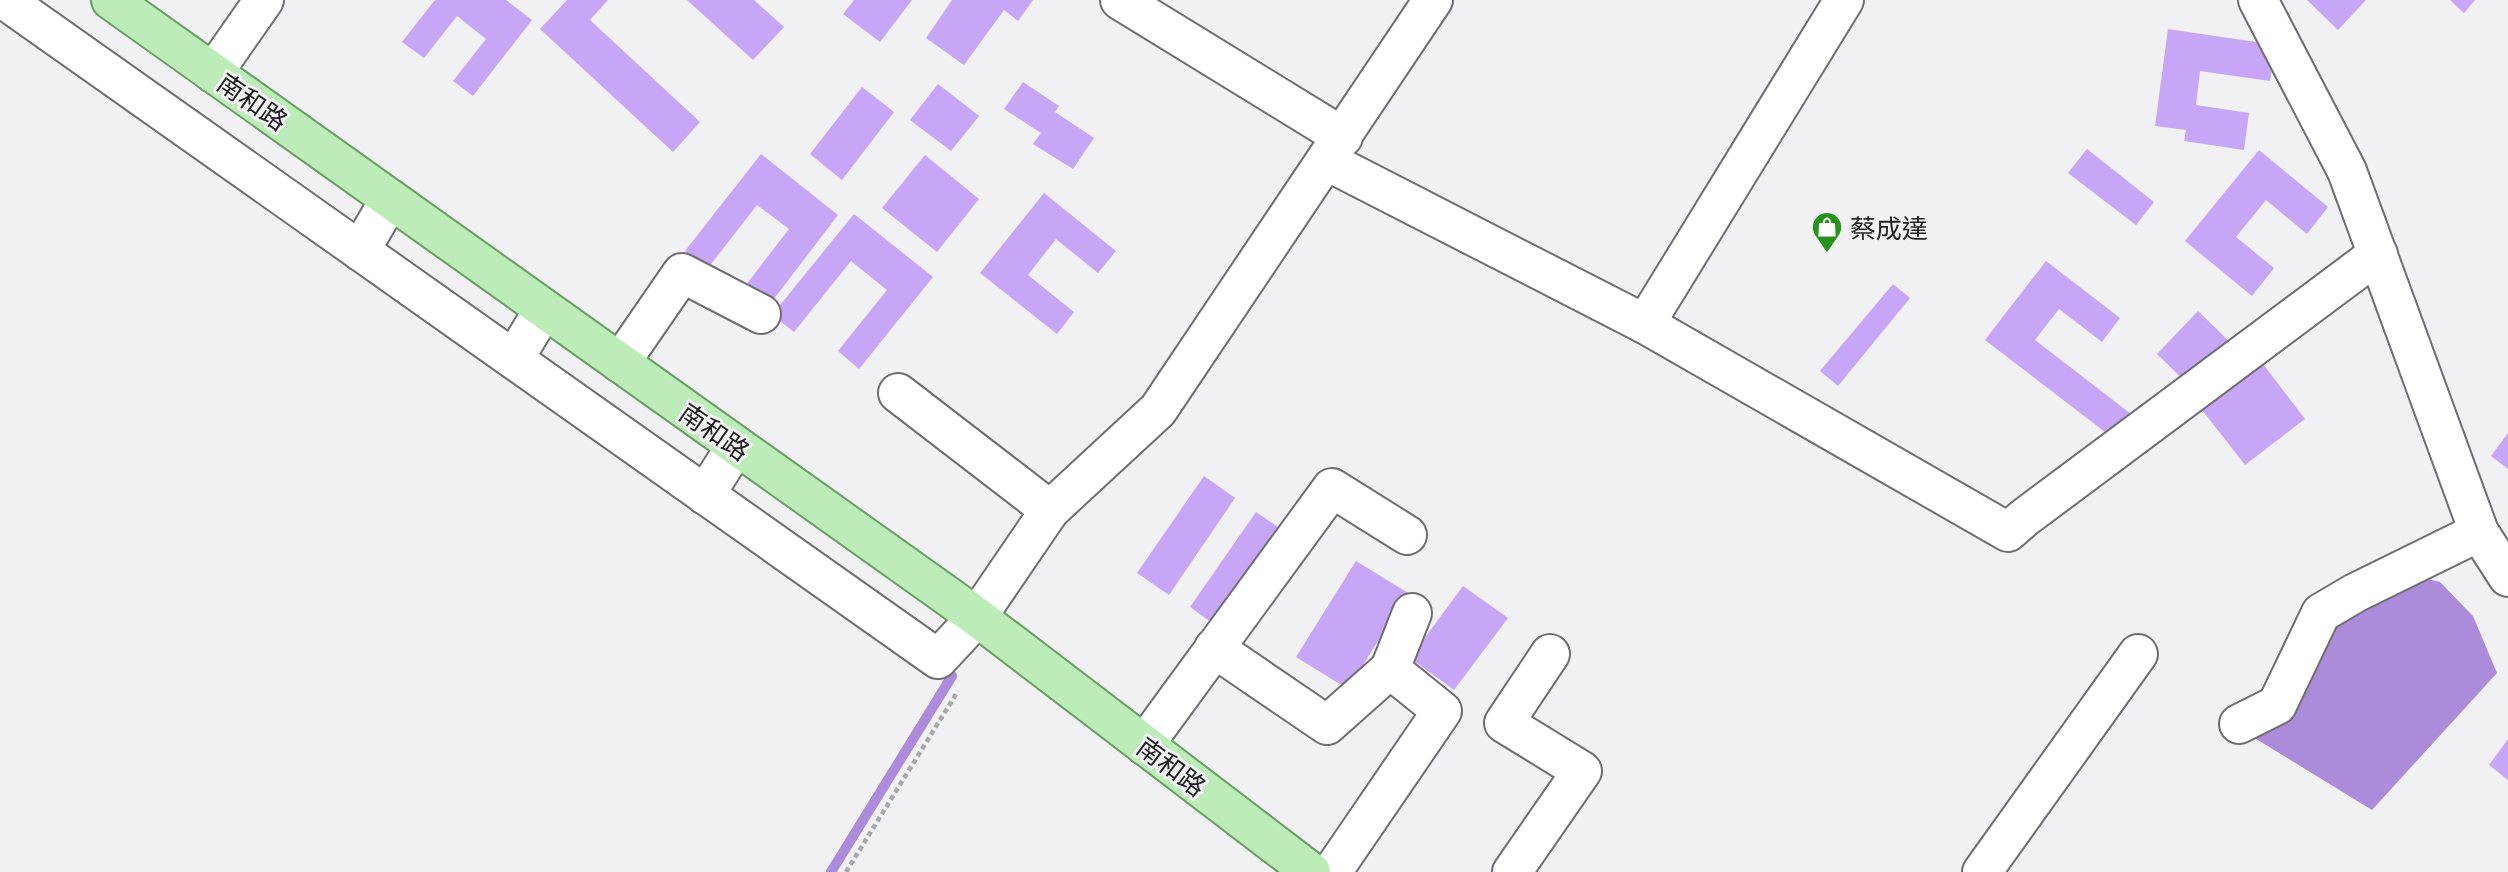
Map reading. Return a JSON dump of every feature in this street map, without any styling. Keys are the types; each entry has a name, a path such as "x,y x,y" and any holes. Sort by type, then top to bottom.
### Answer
{"main road":[{"name":"南和路","path":"111,0 977,617 1311,872"}],"street":[{"path":"213,73 264,0"},
{"path":"1120,0 1335,149 2008,532 2378,254"},
{"path":"15,3 705,495 949,674 977,617 1049,510 1158,410 1433,0"},
{"path":"1645,324 1844,0"},
{"path":"2258,0 2347,171 2479,532 2508,577"},
{"path":"360,251 390,198"},
{"path":"620,363 682,273 761,314"},
{"path":"514,359 544,309"},
{"path":"898,393 1049,510"},
{"path":"705,495 736,446"},
{"path":"1144,744 1332,488 1407,535"},
{"path":"2239,724 2277,705 2321,612 2479,532"},
{"path":"1214,648 1328,725 1390,669 1412,613"},
{"path":"1512,872 1582,771 1504,723 1550,654"},
{"path":"1982,872 2138,654"},
{"path":"1332,872 1442,711 1390,669"}],"path":[{"path":"846,872 949,674"}],"shaded area":[{"path":"2404,573 2440,582 2473,616 2497,673 2372,810 2235,726 2359,581"}],"building":[{"path":"435,0 506,0 532,20 473,96 453,81 486,39 457,16 424,58 402,42"},
{"path":"567,0 608,0 590,20 700,122 673,152 540,29"},
{"path":"687,0 754,0 784,27 753,60"},
{"path":"854,0 912,0 880,42 843,14"},
{"path":"952,0 1033,0 1018,21 1004,10 964,65 926,38"},
{"path":"2307,0 2366,0 2338,30"},
{"path":"2450,0 2475,0 2464,13"},
{"path":"2168,29 2276,45 2270,81 2200,71 2196,105 2249,113 2244,150 2184,141 2186,130 2155,126"},
{"path":"1023,82 1059,106 1055,112 1094,138 1073,169 1033,144 1041,133 1004,109"},
{"path":"938,84 979,116 951,151 910,120"},
{"path":"862,87 894,112 842,180 810,154"},
{"path":"2087,149 2154,202 2136,225 2068,173"},
{"path":"2259,150 2328,207 2307,234 2266,200 2236,237 2274,268 2252,296 2185,241"},
{"path":"761,154 838,215 767,308 742,290 789,229 757,205 708,268 685,251"},
{"path":"925,155 979,199 937,252 882,208"},
{"path":"1044,193 1116,251 1098,273 1056,239 1028,275 1074,312 1057,334 980,273"},
{"path":"854,214 933,277 859,369 838,351 887,290 851,261 794,332 772,315"},
{"path":"2046,261 2120,318 2102,342 2059,309 2035,340 2144,424 2126,448 1985,340"},
{"path":"1893,284 1910,298 1838,386 1820,371"},
{"path":"2198,311 2234,346 2193,389 2157,354"},
{"path":"2263,364 2305,419 2245,465 2202,410"},
{"path":"2508,433 2508,469 2491,456"},
{"path":"1204,476 1235,498 1169,595 1137,573"},
{"path":"1256,512 1281,529 1215,625 1190,607"},
{"path":"1356,561 1408,593 1348,689 1296,657"},
{"path":"1463,586 1508,618 1454,690 1410,658"},
{"path":"2508,739 2508,780 2489,765"}],"waterway":[{"path":"831,872 952,676 939,667"}],"place":[{"name":"蔡成達","path":"1827,254"}]}
